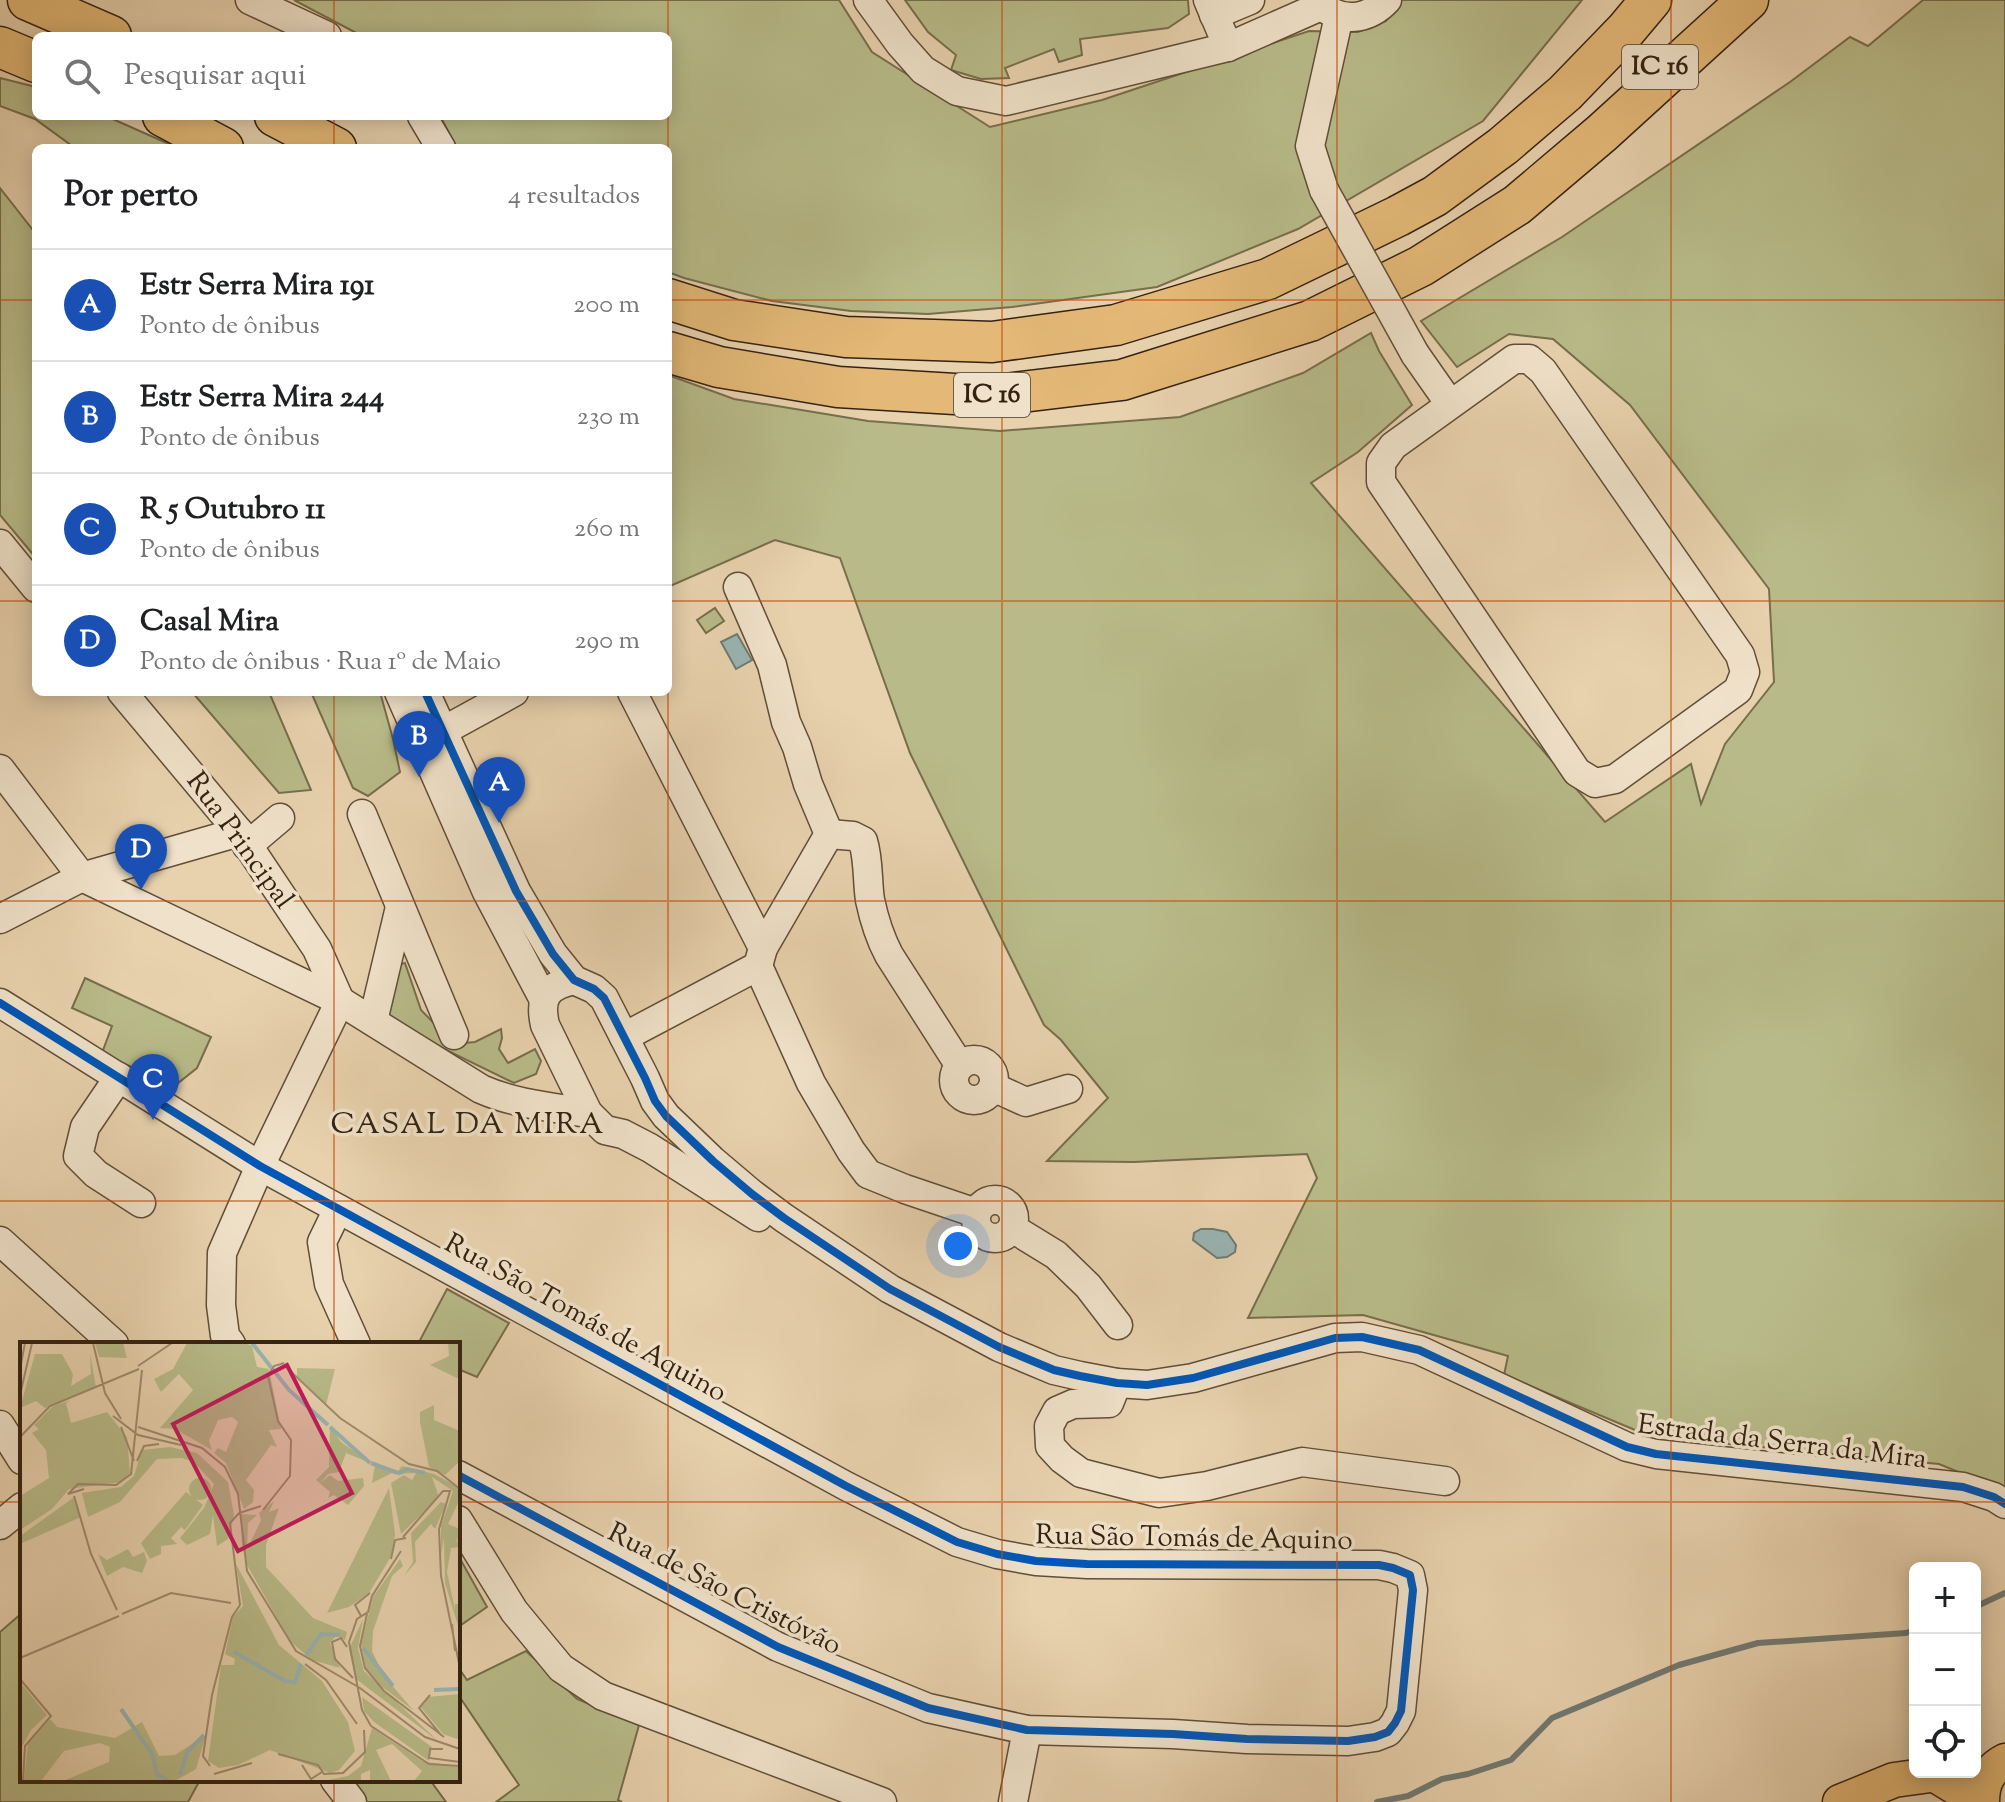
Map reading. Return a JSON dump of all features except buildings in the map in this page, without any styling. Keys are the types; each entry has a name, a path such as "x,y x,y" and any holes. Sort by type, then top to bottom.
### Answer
{"highway":[{"path":"28,0 102,32"},
{"name":"IC 16","path":"672,353 719,367 853,388 988,396 1122,380 1310,321 1421,266 1517,205 1602,133 1718,0"},
{"path":"1602,133 1748,0"},
{"name":"IC 16","path":"672,300 734,320 846,337 992,342 1116,325 1268,279 1435,196 1503,146 1565,93 1640,10"},
{"path":"0,47 32,60"},
{"path":"170,120 216,144"},
{"path":"283,120 328,144"}],"main road":[{"path":"1981,1802 1985,1779 1996,1764"},
{"path":"1840,1802 1894,1780 1909,1778"},
{"path":"1949,1778 1981,1802"}],"street":[{"path":"250,0 318,32"},
{"path":"868,0 923,70 957,91 1006,101 1228,47 1326,7 1353,18 1367,15 1387,0"},
{"path":"1228,47 1211,7 1250,0"},
{"path":"1326,7 1310,146 1324,190 1415,354 1450,404"},
{"path":"424,120 439,144"},
{"path":"1514,359 1529,359 1543,371 1740,655 1745,672 1738,690 1615,779 1595,783 1577,772 1381,482 1381,463 1393,446 1450,404 1514,359"},
{"path":"0,544 32,583"},
{"path":"738,587 772,665 786,722 829,834"},
{"name":"Rua Principal","path":"125,696 243,839 317,949 340,1001"},
{"path":"401,696 487,892 543,998"},
{"name":"Estrada da Serra da Mira","path":"427,696 516,891 553,954 574,980 594,989 604,998 655,1101 666,1116 752,1194 877,1280"},
{"path":"443,731 507,696"},
{"path":"634,696 760,957 811,1083 868,1174 976,1213 990,1200 1008,1204 1014,1215 1012,1228 1056,1255 1088,1286 1118,1325"},
{"path":"0,769 82,877 340,1001 481,1089 523,1103 588,1113"},
{"path":"362,814 454,1035"},
{"path":"0,919 82,877 243,839 280,818"},
{"path":"624,1037 760,957 829,834"},
{"path":"829,834 853,836 863,841 868,855 870,898 880,938 960,1066 972,1061 984,1064 992,1074 993,1087 1026,1102 1068,1089"},
{"path":"373,1021 400,907"},
{"path":"574,980 554,986 543,998 541,1009 545,1025 588,1113"},
{"path":"224,1341 222,1253 260,1166 340,1001"},
{"name":"Rua São Tomás de Aquino","path":"0,1003 260,1166 846,1486 957,1542 1036,1561 1087,1564 1379,1565 1410,1575 1413,1590 1401,1711 1388,1732 1348,1741 1027,1730"},
{"path":"501,1097 518,1097 543,1086 556,1072 561,1057"},
{"path":"119,1077 85,1127 78,1156 96,1174 141,1203"},
{"path":"623,1134 638,1128 650,1116 655,1101"},
{"name":"Estrada da Serra da Mira","path":"588,1113 605,1130 623,1134 650,1148 782,1231 985,1340 1031,1362 1080,1376 1117,1383 1171,1383 1335,1338 1362,1337 1419,1350 1627,1447 1656,1454 1963,1487 2005,1504"},
{"path":"338,1209 322,1242 329,1284 355,1342"},
{"path":"0,1241 112,1342"},
{"path":"1117,1383 1109,1403 1073,1404 1057,1411 1049,1426 1050,1446 1081,1473 1159,1493 1207,1486 1302,1462 1445,1481"},
{"path":"0,1425 20,1457"},
{"name":"Rua de São Cristóvão","path":"460,1476 778,1647 928,1708 1027,1730"},
{"path":"0,1525 20,1509"},
{"path":"460,1523 514,1611 561,1668 603,1696 882,1802"},
{"path":"1013,1802 1027,1730"},
{"path":"337,1782 352,1802"}],"green space":[{"path":"294,0 839,0 872,52 990,127 1102,100 1309,31 1358,32 1386,21 1399,0 1582,0 1483,121 1298,229 1157,287 1012,307 928,314 851,311 772,301 672,274 672,144 455,144 442,120 672,120 672,32 354,32"},
{"path":"905,0 1188,0 1189,14 1168,28 1080,39 1082,55 1059,62 1054,49 1005,68 1009,78 981,79 951,70 956,55 928,32"},
{"path":"1923,0 2005,0 2005,1491 1939,1464 1729,1444 1635,1430 1504,1375 1508,1356 1363,1315 1248,1318 1317,1178 1307,1154 1134,1162 1047,1161 1108,1098 1061,1040 1044,1025 910,753 840,558 775,540 672,585 672,376 734,399 868,421 1000,431 1180,417 1303,373 1371,333 1412,405 1358,452 1311,483 1605,822 1691,764 1701,804 1725,744 1774,682 1769,589 1630,405 1553,339 1509,334 1457,367 1421,321 1562,237 1790,82 1850,37 1868,46"},
{"path":"0,78 32,86 32,118 0,106"},
{"path":"36,120 115,120 169,144 69,144"},
{"path":"0,188 32,229 32,553 0,515"},
{"path":"715,608 724,621 706,633 697,620"},
{"path":"195,696 271,696 311,790 279,793"},
{"path":"313,696 381,696 400,772 368,796 353,788"},
{"path":"405,963 421,1010 454,1044 475,1042 501,1029 499,1049 508,1063 535,1049 541,1061 536,1074 514,1083 387,1021 397,965"},
{"path":"85,978 211,1037 197,1068 173,1087 102,1053 112,1026 72,1008"},
{"path":"447,1289 509,1323 477,1377 460,1370 460,1342 419,1342"},
{"path":"460,1559 487,1607 460,1626"},
{"path":"20,1615 20,1782 199,1782 188,1802 0,1802 0,1632"},
{"path":"526,1651 577,1699 639,1725 618,1800 622,1802 496,1802 519,1785 460,1699 460,1670 467,1680"},
{"path":"347,1782 431,1782 446,1802 367,1802"}],"water":[{"path":"737,634 752,660 736,669 721,642"},
{"path":"1201,1229 1227,1232 1236,1245 1235,1252 1217,1258 1193,1240 1194,1233"}],"waterway":[{"path":"1981,1604 2005,1593"},
{"path":"1377,1802 1408,1796 1442,1779 1511,1760 1552,1718 1679,1665 1758,1643 1909,1632"}],"cycle path":[{"path":"427,696 516,891 553,954 574,980 594,989 604,998 655,1101 666,1116 713,1161 784,1218 890,1289 999,1347 1054,1370 1117,1383 1147,1385 1193,1378 1335,1338 1362,1337 1419,1350 1627,1447 1656,1454 1963,1487 2005,1504"},
{"path":"0,1003 260,1166 846,1486 957,1542 1036,1561 1087,1564 1379,1565 1410,1575 1413,1590 1401,1711 1388,1732 1348,1741 1027,1730 928,1708 778,1647 460,1476"}],"place":[{"name":"Estr Serra Mira 244","path":"419,777"},
{"name":"Estr Serra Mira 191","path":"499,823"},
{"name":"Casal Mira","path":"141,890"},
{"name":"R 5 Outubro 11","path":"153,1120"}],"district":[{"name":"CASAL DA MIRA","path":"468,1125"}]}
